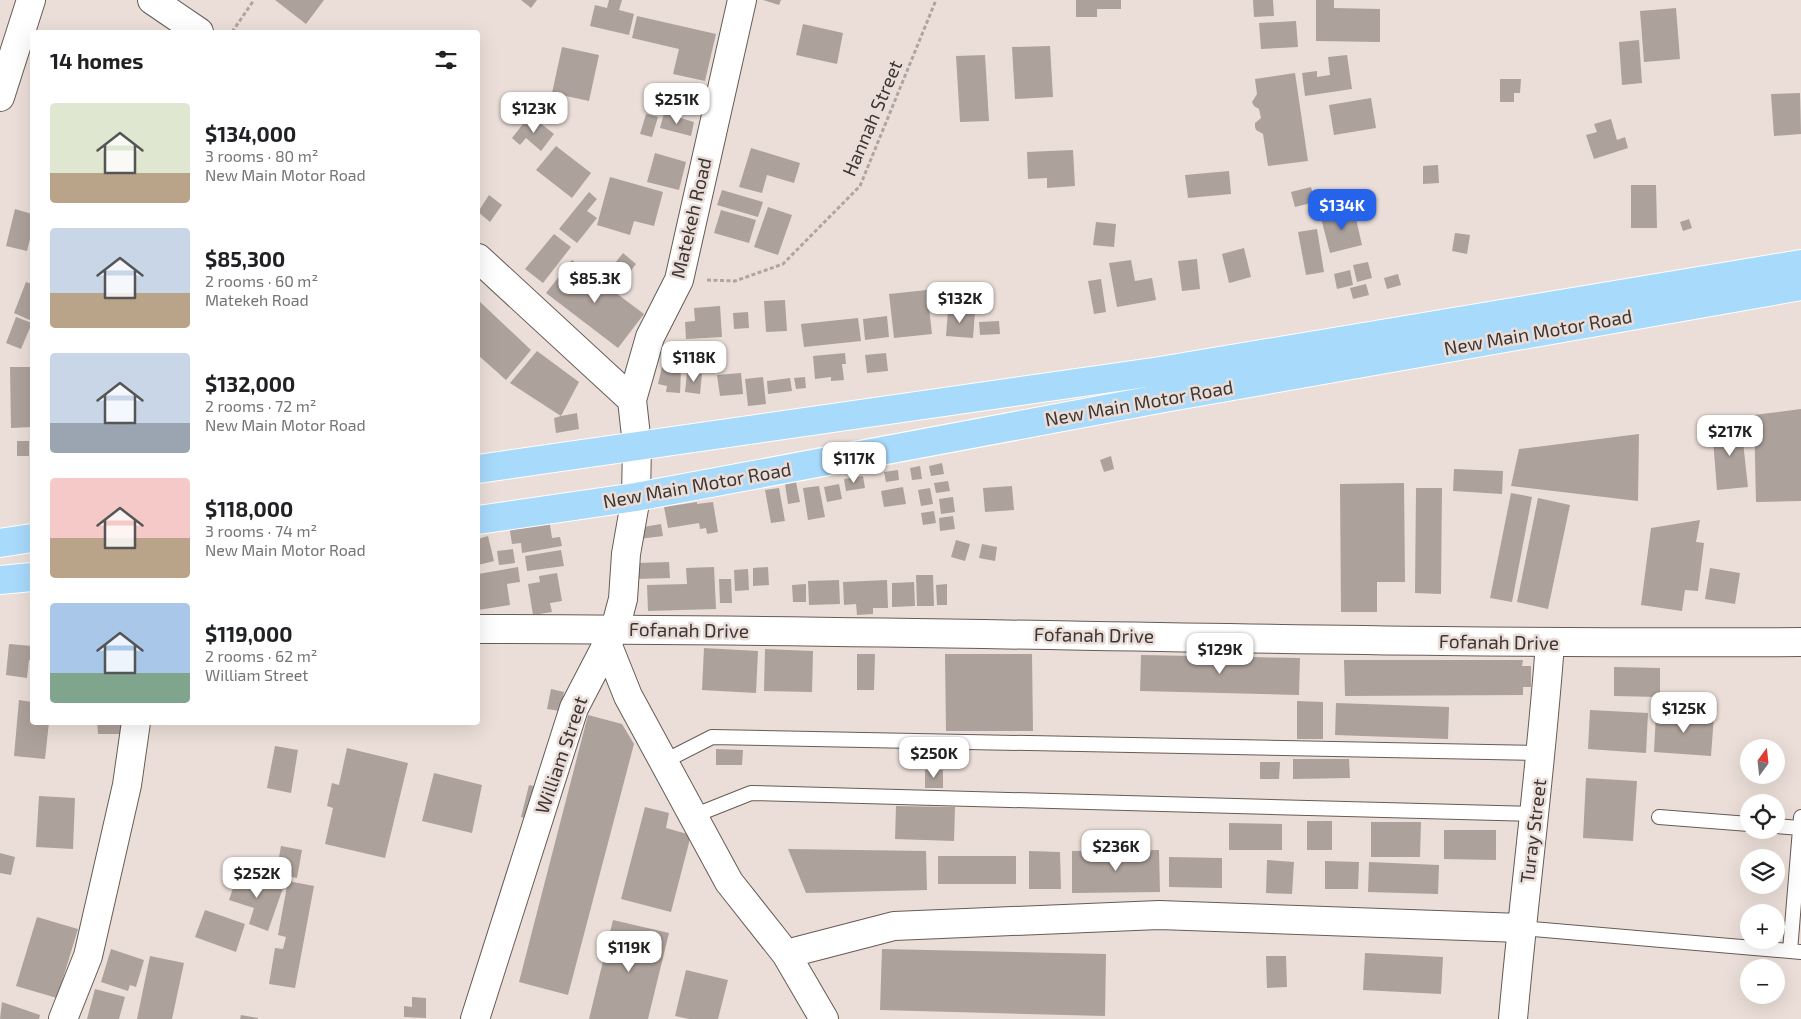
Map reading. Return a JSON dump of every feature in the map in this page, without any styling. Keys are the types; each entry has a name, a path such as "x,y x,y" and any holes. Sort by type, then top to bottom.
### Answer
{"highway":[{"name":"New Main Motor Road","path":"480,469 1160,371 1801,264"},
{"name":"New Main Motor Road","path":"480,520 636,497 1164,398 1801,286"},
{"path":"0,543 30,538"},
{"path":"0,580 30,577"}],"street":[{"path":"0,97 31,0"},
{"path":"152,0 196,30"},
{"name":"Matekeh Road","path":"632,400 650,337 679,280 742,0"},
{"path":"480,260 632,400"},
{"name":"William Street","path":"475,1019 574,708 611,637 623,599 626,554 636,497 638,445 632,400"},
{"name":"Fofanah Drive","path":"480,629 611,637 1328,638 1550,644 1801,642"},
{"path":"611,637 628,696 729,882 786,954 824,1019"},
{"name":"Turay Street","path":"1513,1019 1521,928 1542,753 1550,644"},
{"path":"63,1019 88,956 127,785 136,725"},
{"path":"786,954 894,926 1159,915 1521,928"}],"lane":[{"path":"663,762 712,737 1542,753"},
{"path":"693,816 751,793 1534,814"},
{"path":"1659,816 1740,823"},
{"path":"1521,928 1796,951 1801,824 1785,825"}],"path":[{"path":"233,30 254,0"},
{"name":"Hannah Street","path":"679,280 735,281 783,264 860,186 936,0"}],"building":[{"path":"275,0 324,0 306,24"},
{"path":"521,0 537,0 531,8"},
{"path":"609,0 622,0 619,10 634,14 629,35 590,26 595,5 607,8"},
{"path":"763,0 781,0 779,5"},
{"path":"1076,0 1121,0 1121,9 1097,9 1097,17 1076,17"},
{"path":"1253,0 1273,0 1274,16 1254,17"},
{"path":"1316,0 1334,0 1334,8 1380,9 1380,42 1316,41"},
{"path":"1676,8 1680,59 1644,62 1640,11"},
{"path":"637,16 716,34 705,81 673,74 679,49 632,38"},
{"path":"1296,21 1298,47 1261,49 1259,23"},
{"path":"803,24 843,33 837,64 796,55"},
{"path":"1639,40 1642,83 1622,85 1619,42"},
{"path":"1050,46 1053,97 1015,99 1012,47"},
{"path":"562,47 599,55 589,101 552,93"},
{"path":"985,55 989,121 960,122 956,56"},
{"path":"1347,55 1352,89 1305,96 1302,73 1317,71 1317,77 1330,75 1328,57"},
{"path":"1295,73 1308,161 1268,166 1263,134 1256,130 1255,127 1255,123 1261,118 1259,109 1252,102 1257,94 1255,79"},
{"path":"1500,79 1521,79 1520,93 1514,93 1514,102 1500,102"},
{"path":"1800,93 1801,134 1774,136 1771,94"},
{"path":"1371,98 1376,128 1334,135 1329,105"},
{"path":"664,113 694,122 691,136 660,128"},
{"path":"646,114 658,117 652,137 640,134"},
{"path":"530,115 554,134 541,151 526,138 520,145 512,138"},
{"path":"1611,119 1617,140 1625,137 1628,148 1594,159 1586,135 1597,132 1594,124"},
{"path":"556,146 591,173 572,198 536,170"},
{"path":"751,148 800,163 794,183 767,175 762,193 739,187"},
{"path":"1073,150 1075,186 1047,188 1047,178 1028,179 1027,152"},
{"path":"655,153 686,162 679,190 647,182"},
{"path":"1438,165 1439,183 1423,184 1423,166"},
{"path":"1229,171 1231,194 1188,198 1185,175"},
{"path":"610,177 663,192 654,226 634,221 630,235 597,225"},
{"path":"1631,185 1656,185 1657,228 1631,228"},
{"path":"1311,187 1315,202 1295,207 1291,192"},
{"path":"722,190 763,202 758,217 717,205"},
{"path":"589,192 597,199 587,211 597,218 577,243 559,229"},
{"path":"489,195 502,205 490,222 480,214 480,209"},
{"path":"768,207 792,215 778,255 754,247"},
{"path":"15,209 30,213 30,239 27,251 6,246"},
{"path":"721,210 756,220 749,243 714,233"},
{"path":"1354,210 1362,245 1330,253 1321,218"},
{"path":"1689,219 1692,228 1683,231 1680,222"},
{"path":"1096,222 1116,224 1114,247 1093,245"},
{"path":"1317,229 1324,272 1306,275 1298,232"},
{"path":"1455,233 1470,235 1467,254 1452,251"},
{"path":"554,234 571,247 543,283 525,269"},
{"path":"1244,248 1251,277 1229,283 1222,254"},
{"path":"623,253 636,264 626,277 612,267"},
{"path":"1197,259 1200,289 1182,291 1178,261"},
{"path":"572,260 644,314 618,348 546,293"},
{"path":"1131,260 1135,281 1152,278 1156,300 1117,307 1109,263"},
{"path":"1368,262 1372,278 1357,282 1353,265"},
{"path":"1350,270 1353,285 1337,289 1334,274"},
{"path":"1398,274 1401,285 1387,289 1384,278"},
{"path":"1101,279 1106,312 1094,314 1088,281"},
{"path":"26,282 30,283 30,320 14,313"},
{"path":"1366,284 1369,295 1353,299 1350,288"},
{"path":"927,290 932,334 894,338 889,294"},
{"path":"785,300 787,331 766,332 764,301"},
{"path":"480,302 531,350 506,380 480,357"},
{"path":"720,306 722,337 686,339 685,322 695,321 694,308"},
{"path":"948,310 975,312 973,338 946,336"},
{"path":"748,312 749,328 734,329 733,313"},
{"path":"887,316 889,337 865,340 863,319"},
{"path":"16,317 30,322 30,328 21,349 6,343"},
{"path":"858,318 861,341 804,347 801,324"},
{"path":"999,321 1000,334 980,335 979,322"},
{"path":"537,351 579,382 561,416 510,383"},
{"path":"845,353 846,364 842,364 844,380 831,381 831,377 815,379 813,356"},
{"path":"886,353 888,371 867,373 865,355"},
{"path":"10,367 30,367 30,427 11,428"},
{"path":"662,367 681,370 680,393 666,392 667,386 658,384"},
{"path":"687,372 702,374 700,394 685,392"},
{"path":"741,373 743,394 720,396 717,375"},
{"path":"763,377 766,404 748,406 745,379"},
{"path":"805,377 806,388 796,389 794,378"},
{"path":"790,378 792,391 768,394 767,381"},
{"path":"1801,409 1801,501 1756,502 1754,415"},
{"path":"577,413 579,429 556,433 554,418"},
{"path":"1741,424 1748,487 1717,490 1712,427"},
{"path":"1639,434 1638,501 1511,486 1519,449"},
{"path":"17,441 29,441 29,456 17,456"},
{"path":"1111,456 1114,469 1104,472 1100,460"},
{"path":"942,463 944,474 931,476 929,466"},
{"path":"920,466 922,479 912,480 910,468"},
{"path":"1454,469 1503,471 1502,494 1453,491"},
{"path":"898,470 899,480 886,482 884,472"},
{"path":"863,476 865,488 846,491 844,479"},
{"path":"948,481 950,491 936,493 934,483"},
{"path":"796,482 800,502 788,504 785,484"},
{"path":"1404,483 1405,582 1377,582 1377,612 1341,612 1340,484"},
{"path":"839,484 842,499 827,502 824,487"},
{"path":"819,486 825,517 808,520 803,488"},
{"path":"1012,486 1014,510 985,512 983,488"},
{"path":"903,487 906,504 884,507 881,491"},
{"path":"779,488 785,521 771,523 765,490"},
{"path":"930,488 933,504 921,506 918,490"},
{"path":"1416,488 1442,488 1441,594 1415,593"},
{"path":"1511,493 1532,497 1512,602 1490,598"},
{"path":"953,497 955,512 941,514 939,499"},
{"path":"1538,498 1570,505 1548,609 1517,602"},
{"path":"697,502 697,504 713,502 718,532 707,534 706,528 700,529 699,523 668,528 664,507"},
{"path":"934,511 936,523 923,525 921,513"},
{"path":"953,516 955,529 940,531 939,518"},
{"path":"549,519 552,538 560,537 562,546 522,553 521,543 512,544 509,525"},
{"path":"1700,520 1696,542 1704,543 1698,591 1685,590 1682,611 1641,605 1651,528"},
{"path":"661,524 663,536 639,539 637,528"},
{"path":"488,536 494,561 480,564 480,538"},
{"path":"956,540 970,544 965,561 951,557"},
{"path":"982,544 997,547 995,561 979,558"},
{"path":"513,549 515,563 499,565 497,551"},
{"path":"561,550 564,566 527,571 525,556"},
{"path":"669,562 670,578 636,579 636,563"},
{"path":"518,567 520,582 507,584 510,605 480,610 480,574"},
{"path":"714,567 716,609 648,611 647,585 687,584 686,568"},
{"path":"768,567 769,585 753,586 753,568"},
{"path":"1710,568 1740,573 1735,604 1705,599"},
{"path":"748,569 749,590 735,591 734,570"},
{"path":"557,573 562,601 550,603 552,612 533,615 528,584 540,582 539,576"},
{"path":"916,575 933,575 934,606 917,606"},
{"path":"719,579 731,579 732,603 720,603"},
{"path":"839,580 840,604 809,605 808,581"},
{"path":"887,580 888,608 873,608 873,614 857,615 856,604 844,605 843,582"},
{"path":"914,582 915,606 892,607 892,583"},
{"path":"806,584 806,602 793,602 792,585"},
{"path":"947,584 947,605 937,605 936,585"},
{"path":"9,644 30,646 27,678 6,675"},
{"path":"704,648 758,651 756,693 702,690"},
{"path":"765,649 813,651 812,692 764,691"},
{"path":"857,654 875,654 874,690 857,690"},
{"path":"945,654 1032,654 1033,731 946,731"},
{"path":"1141,655 1300,658 1299,695 1140,691"},
{"path":"1344,660 1523,660 1522,666 1531,666 1531,687 1523,687 1523,695 1345,696"},
{"path":"1614,667 1660,668 1660,697 1614,696"},
{"path":"551,689 564,692 560,711 547,709"},
{"path":"19,700 30,702 30,725 49,725 45,759 14,756"},
{"path":"1297,701 1323,702 1323,739 1297,739"},
{"path":"1336,703 1449,707 1448,739 1335,735"},
{"path":"1590,710 1648,713 1646,753 1588,749"},
{"path":"1656,713 1714,716 1711,756 1654,752"},
{"path":"588,715 622,724 634,744 568,995 519,982"},
{"path":"97,725 125,725 125,734 98,734"},
{"path":"275,746 298,750 291,793 267,788"},
{"path":"347,748 408,763 385,858 325,844 333,808 327,806 332,783 339,785"},
{"path":"716,749 743,750 742,765 716,765"},
{"path":"1293,759 1349,759 1350,778 1293,779"},
{"path":"1260,762 1280,762 1279,779 1260,779"},
{"path":"925,770 943,770 943,788 925,788"},
{"path":"434,773 482,785 472,833 422,821"},
{"path":"1586,778 1637,781 1633,841 1583,838"},
{"path":"529,785 538,787 530,820 521,817"},
{"path":"39,796 75,798 73,849 36,847"},
{"path":"896,806 955,807 954,841 895,839"},
{"path":"645,807 669,813 666,828 691,835 671,912 621,899"},
{"path":"1307,821 1332,821 1332,850 1307,850"},
{"path":"1371,822 1421,822 1420,857 1371,857"},
{"path":"1229,823 1282,824 1282,850 1229,850"},
{"path":"1444,830 1496,830 1496,860 1444,859"},
{"path":"281,846 302,850 297,878 276,874"},
{"path":"788,849 926,851 927,890 806,893"},
{"path":"1159,850 1160,892 1072,893 1072,851"},
{"path":"1029,851 1060,852 1061,889 1029,889"},
{"path":"0,853 15,857 11,875 0,873"},
{"path":"938,856 1016,856 1016,884 938,884"},
{"path":"1169,857 1222,858 1222,888 1169,887"},
{"path":"1267,860 1294,862 1292,894 1266,893"},
{"path":"1325,861 1359,862 1358,889 1325,889"},
{"path":"1369,862 1439,865 1438,894 1368,892"},
{"path":"238,873 283,888 268,931 249,924 254,908 229,900"},
{"path":"288,881 314,886 295,988 269,984 275,948 283,949 286,937 278,935"},
{"path":"205,910 245,924 236,952 195,937"},
{"path":"37,917 78,929 57,998 16,986"},
{"path":"613,920 669,933 648,1019 589,1019"},
{"path":"111,949 144,960 136,987 130,985 128,991 101,982"},
{"path":"882,949 1106,954 1105,1016 880,1010"},
{"path":"1365,953 1443,957 1441,994 1363,990"},
{"path":"150,956 184,963 172,1019 137,1019"},
{"path":"1266,956 1286,956 1287,987 1267,988"},
{"path":"686,970 728,980 718,1019 689,1019 675,1016"},
{"path":"95,989 125,997 119,1019 87,1019"},
{"path":"412,997 426,998 426,1018 404,1017 404,1006 412,1007"},
{"path":"2,1002 40,1015 39,1019 0,1019"},
{"path":"241,1015 258,1018 258,1019 240,1019"}]}
